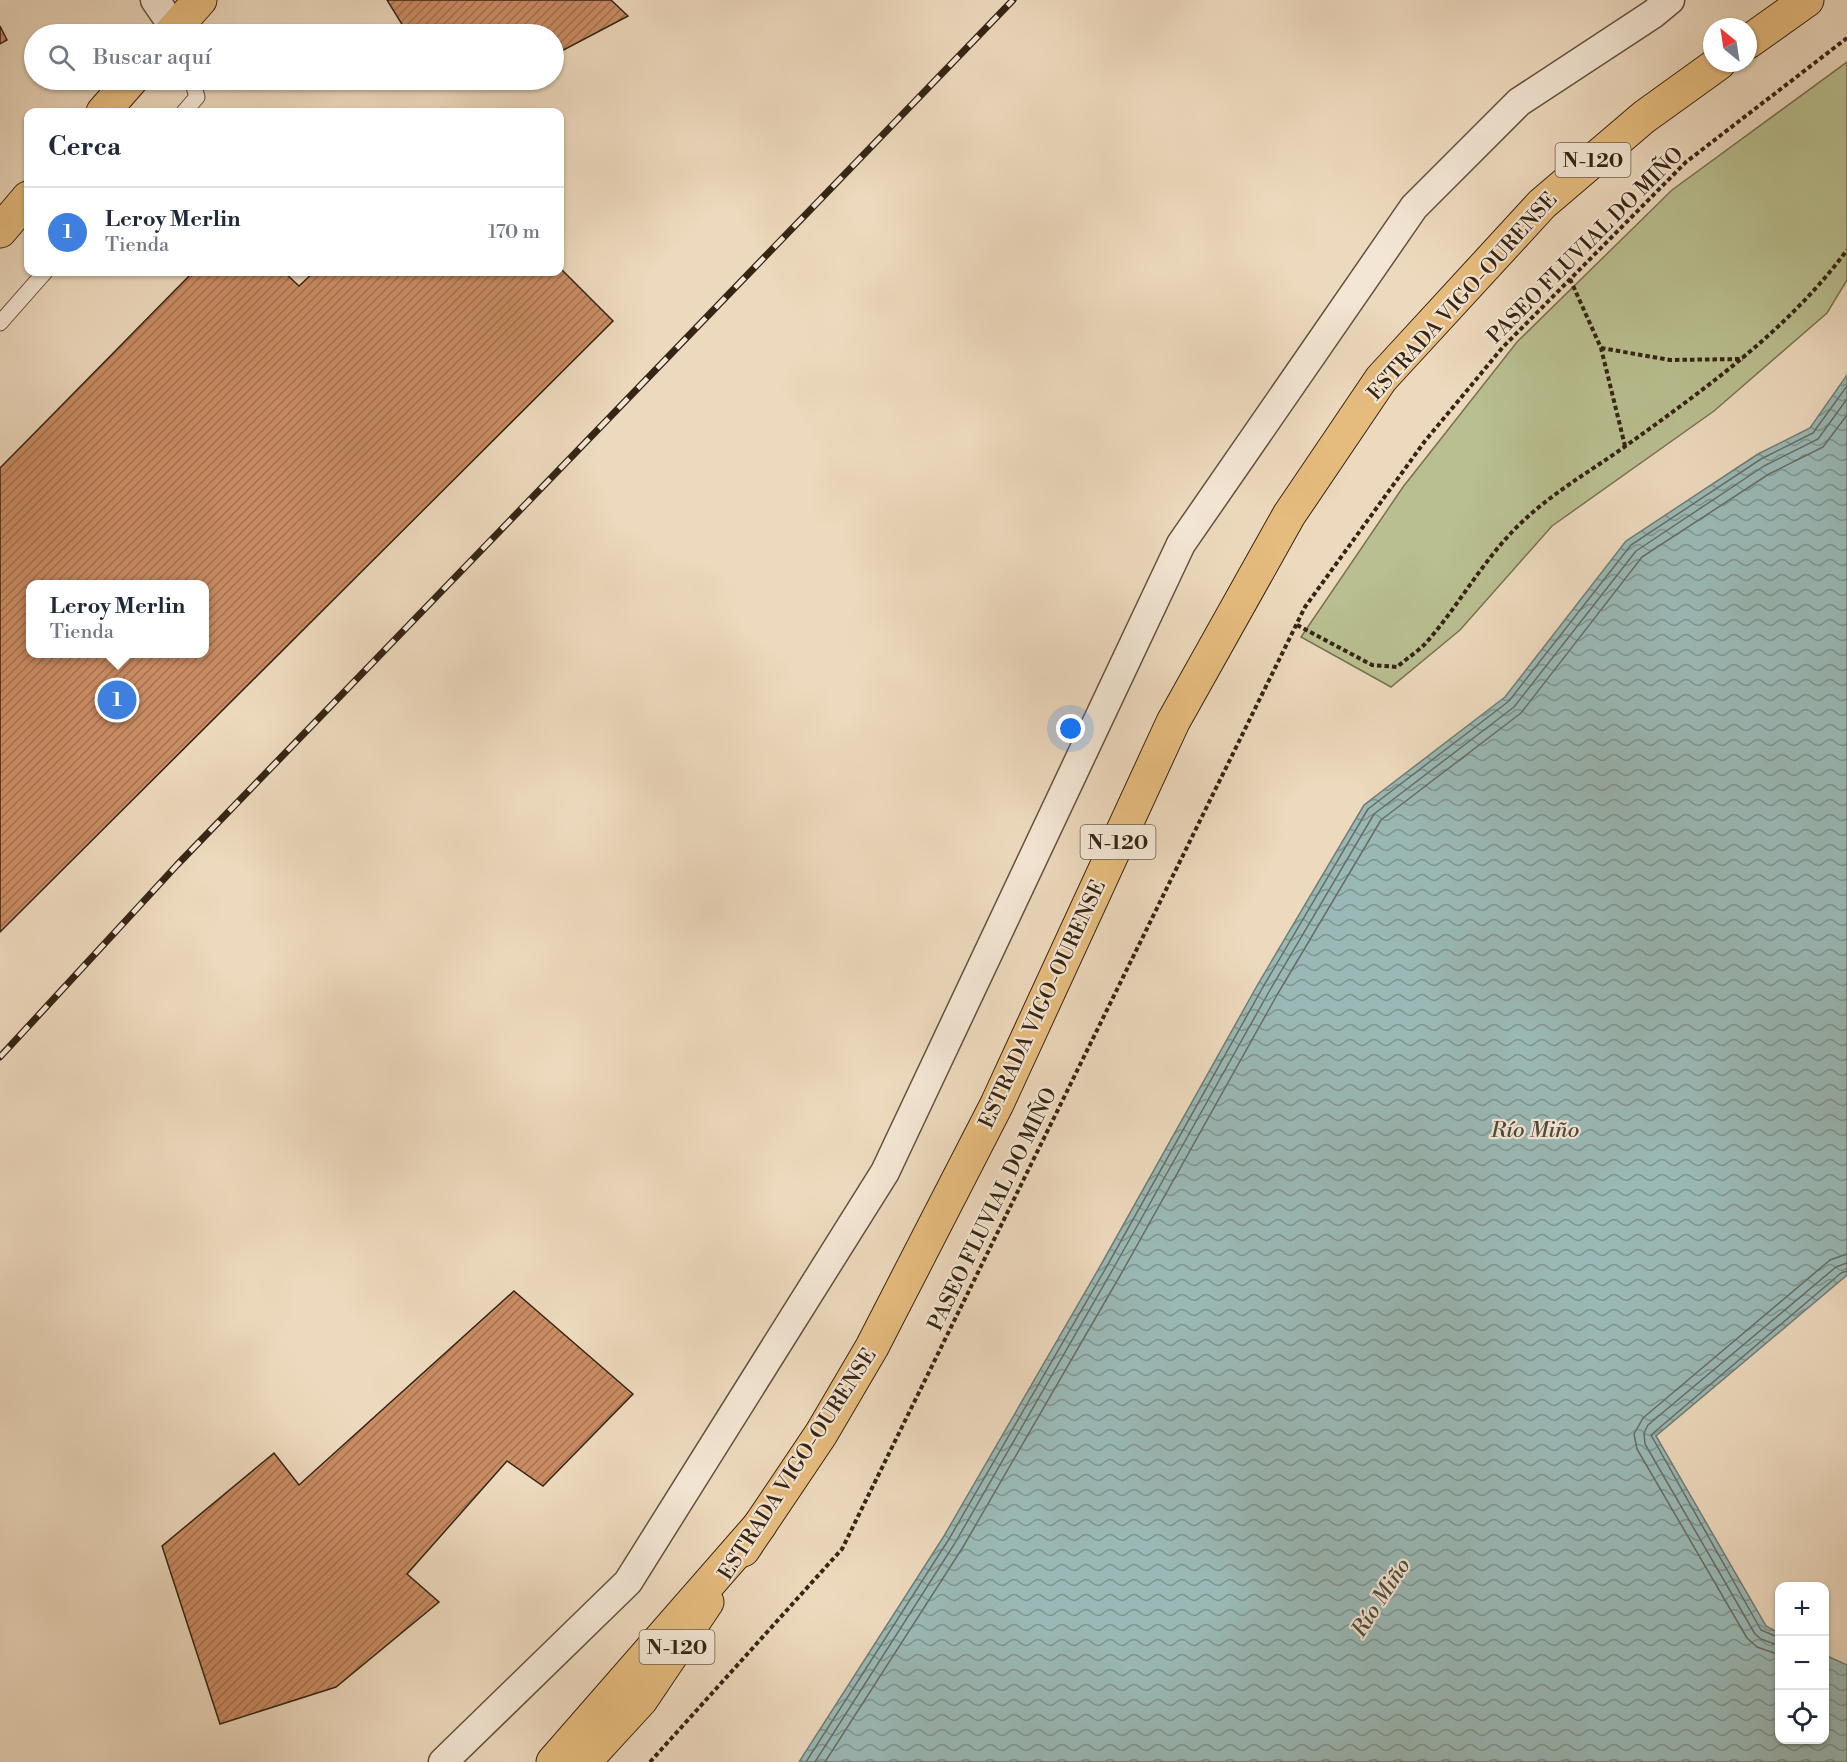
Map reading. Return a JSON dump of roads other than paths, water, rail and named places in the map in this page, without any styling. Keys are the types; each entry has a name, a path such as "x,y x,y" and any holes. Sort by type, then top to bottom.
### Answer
{"highway":[{"path":"181,24 200,0"},
{"path":"1757,22 1783,0"},
{"path":"1757,36 1807,0"},
{"path":"1644,117 1703,68"},
{"name":"ESTRADA VIGO-OURENSE","path":"585,1762 641,1700 821,1434 872,1347 997,1104 1173,722 1289,515 1381,379 1542,204 1644,117 1706,72"},
{"path":"106,108 122,90"},
{"path":"0,231 24,203"},
{"path":"553,1762 760,1525"}],"street":[{"path":"155,0 169,24"},
{"path":"443,1762 628,1582 885,1172 1181,544 1414,207 1519,102 1653,15 1670,0"}],"lane":[{"path":"187,108 197,97 195,90"},
{"path":"0,322 41,276"}],"water":[{"name":"Río Miño","path":"1847,375 1847,1275 1656,1436 1766,1626 1775,1631 1775,1744 1829,1744 1829,1657 1847,1665 1847,1762 799,1762 944,1536 1102,1263 1258,984 1364,805 1505,697 1626,541 1758,454 1810,428"}],"railway":[{"path":"0,1057 177,865 1013,0"}],"place":[{"name":"Leroy Merlin","path":"117,700"}]}
